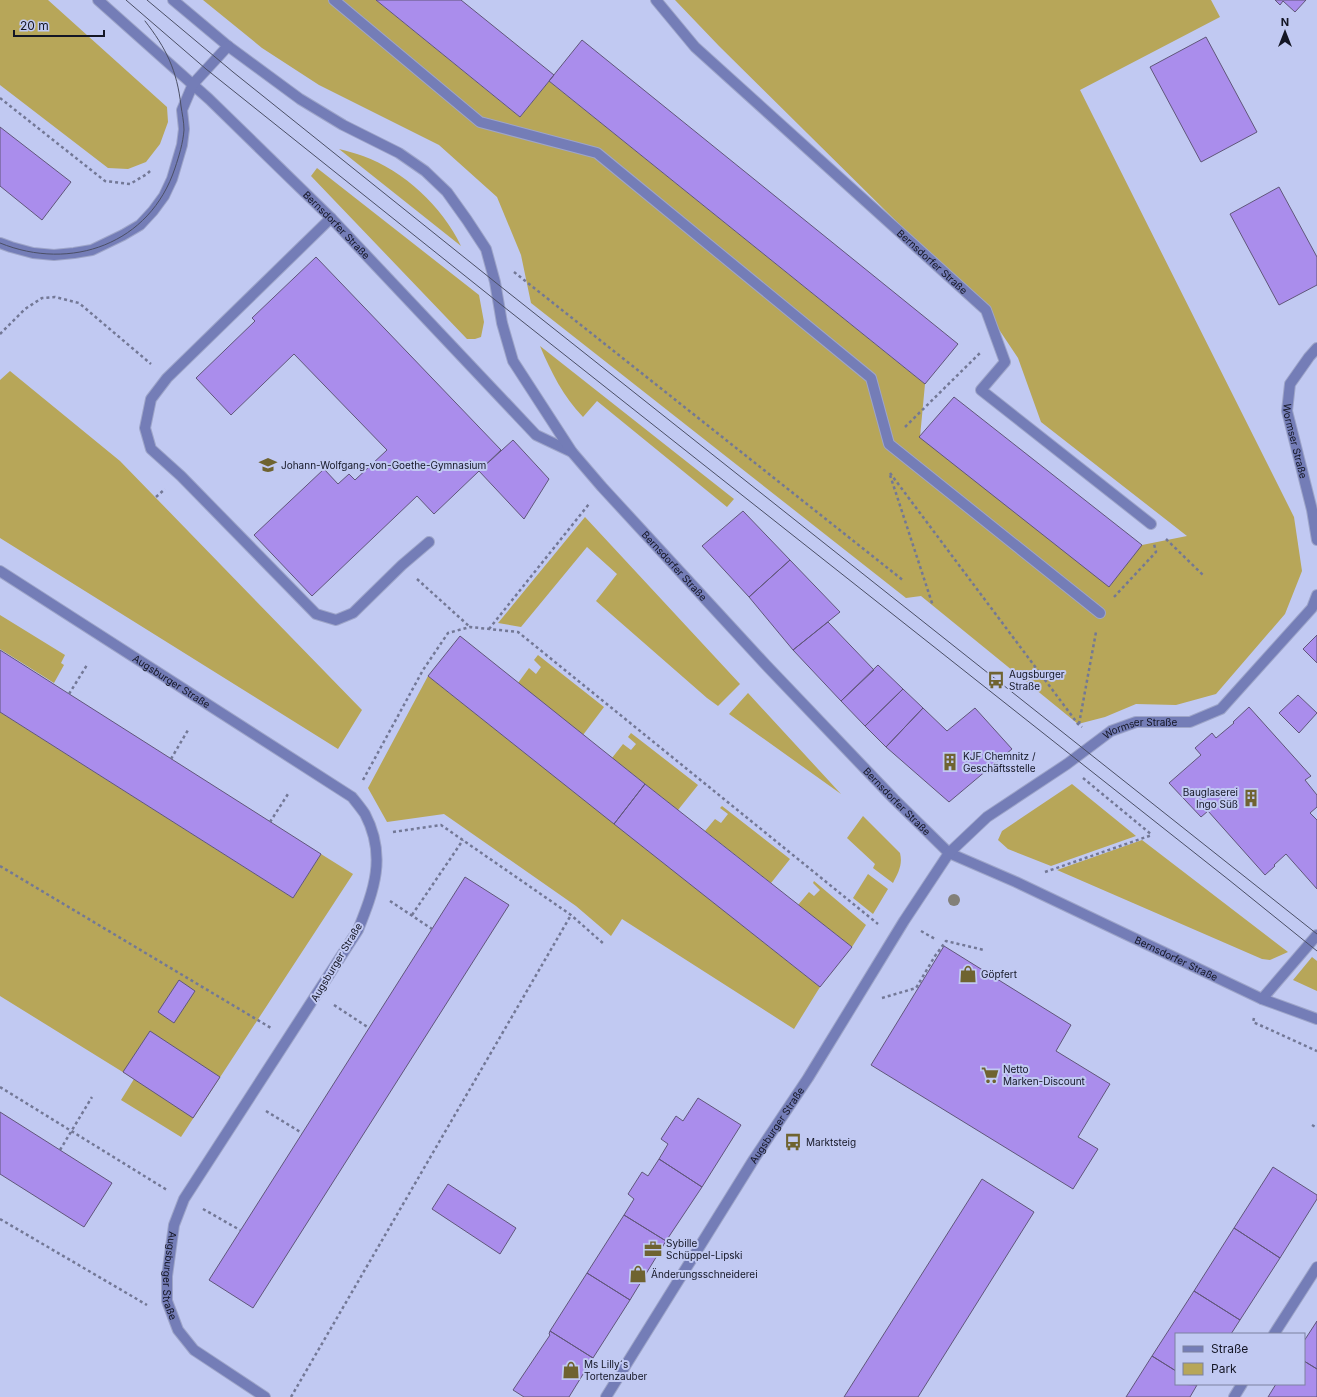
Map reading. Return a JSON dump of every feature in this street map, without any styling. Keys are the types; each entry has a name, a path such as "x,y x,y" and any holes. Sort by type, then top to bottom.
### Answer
{"street":[{"name":"Bernsdorfer Straße","path":"98,0 193,84 330,218 536,435 572,452"},
{"name":"Bernsdorfer Straße","path":"173,0 228,46 300,100 343,125 399,153 425,171 447,192 486,249 495,282 502,323 513,361 572,452 602,487 777,676 894,799 949,853 1016,882 1262,999 1317,1019"},
{"path":"334,0 480,122 597,153 871,378 889,444 1100,613"},
{"name":"Bernsdorfer Straße","path":"656,0 695,47 986,310 1005,362 981,390 1151,524"},
{"path":"0,242 11,247 33,253 54,255 74,253 92,250 140,225 164,196 172,179 182,145 184,129 182,110 193,84 228,46"},
{"path":"330,218 167,378 151,399 145,428 151,449 181,476 316,614 336,620 353,613 402,565 429,542"},
{"name":"Wormser Straße","path":"1317,348 1308,357 1290,384 1287,411 1312,510 1317,540"},
{"name":"Augsburger Straße","path":"0,571 352,797 364,814 373,835 376,852 376,874 358,930 184,1199 174,1225 168,1260 167,1301 178,1330 194,1350 265,1397"},
{"name":"Wormser Straße","path":"949,853 987,817 1067,764 1112,731 1136,722 1190,722 1221,709 1312,608 1317,596"},
{"name":"Augsburger Straße","path":"606,1397 758,1154 808,1078 894,937 949,853"},
{"path":"1262,999 1317,935"},
{"path":"1275,1333 1317,1267"},
{"path":"1234,1397 1241,1385"}],"path":[{"path":"0,98 105,181 130,184 153,169"},
{"path":"486,249 904,581"},
{"path":"0,334 25,309 42,298 55,297 79,303 167,378"},
{"path":"933,606 889,473 889,444 996,337"},
{"path":"889,473 1078,724"},
{"path":"489,629 602,487"},
{"path":"1151,524 1203,575"},
{"path":"402,565 470,627"},
{"path":"352,797 362,782 423,670 448,633 470,627 518,632 894,937"},
{"path":"69,694 88,665"},
{"path":"171,759 188,730"},
{"path":"1016,882 1152,835 1067,764"},
{"path":"270,822 288,794"},
{"path":"373,835 441,825 571,915 605,946"},
{"path":"412,915 464,840"},
{"path":"0,866 288,1039"},
{"path":"372,890 432,929"},
{"path":"291,1397 571,915"},
{"path":"851,1008 916,988 935,956 946,942 984,950"},
{"path":"317,994 369,1028"},
{"path":"1262,999 1253,1022 1317,1051"},
{"path":"0,1088 155,1183 240,1230"},
{"path":"60,1150 92,1097"},
{"path":"249,1099 302,1133"},
{"path":"1312,1125 1317,1128"},
{"path":"0,1220 147,1305 167,1301"}],"green space":[{"path":"0,0 48,0 167,107 168,122 160,144 146,162 128,169 108,168 0,85"},
{"path":"203,0 376,0 520,117 549,81 925,384 920,437 1142,545 1187,536 1041,422 1018,358 986,310 719,46 675,0 1211,0 1220,17 1080,90 1294,517 1302,571 1285,614 1216,694 1176,705 1136,704 1105,717 1078,724 921,596 906,598 531,303 521,255 497,197 439,145 319,85 262,48"},
{"path":"339,149 360,155 378,163 407,181 432,204 443,217 461,246"},
{"path":"317,168 479,295 484,322 481,337 467,339 311,176"},
{"path":"540,346 734,499 727,507 597,401 583,417 569,401 558,383"},
{"path":"10,371 120,461 362,710 338,749 0,538 0,380"},
{"path":"585,517 740,684 718,706 596,601 617,574 587,547 521,627 498,623"},
{"path":"0,615 65,655 61,663 64,665 54,683 0,649"},
{"path":"538,655 604,707 583,735 518,683 529,668 536,674 541,667 534,660"},
{"path":"428,676 820,987 794,1029 622,919 611,936 576,906 444,814 387,822 368,788"},
{"path":"748,693 841,794 729,714"},
{"path":"0,712 293,898 321,854 353,874 181,1137 121,1100 134,1079 0,996"},
{"path":"631,733 698,785 678,810 612,758 623,744 631,750 636,744 628,737"},
{"path":"1072,784 1136,836 1051,866 1008,849 998,840 1002,831"},
{"path":"722,806 790,859 771,883 705,831 715,819 721,823 728,814 720,808"},
{"path":"863,816 900,853 900,865 893,883 873,868 875,864 847,838"},
{"path":"1142,840 1288,952 1270,960 1262,959 1057,870"},
{"path":"868,874 888,889 873,914 853,898"},
{"path":"814,881 866,925 852,947 798,905 809,892 814,896 820,890 813,883"},
{"path":"1312,957 1317,961 1317,991 1293,980"}],"building":[{"path":"376,0 461,0 554,75 520,117"},
{"path":"1275,0 1306,0 1295,12 1283,1 1280,5"},
{"path":"1206,37 1257,132 1201,162 1150,67"},
{"path":"582,40 958,344 925,384 549,81"},
{"path":"0,127 71,182 42,220 0,186"},
{"path":"1279,187 1317,257 1317,285 1279,305 1230,214"},
{"path":"316,257 501,450 434,514 417,496 312,596 254,535 324,469 338,484 349,474 355,480 387,450 294,354 231,415 196,378 255,321 252,318"},
{"path":"954,397 1142,545 1109,587 919,437"},
{"path":"513,440 549,479 524,519 479,471"},
{"path":"743,511 790,560 749,597 702,546"},
{"path":"790,560 840,612 793,650 749,597"},
{"path":"828,622 874,670 841,701 793,650"},
{"path":"1317,635 1317,663 1303,649"},
{"path":"460,636 645,784 614,824 428,676"},
{"path":"0,650 321,854 293,898 0,712"},
{"path":"878,665 903,689 865,726 841,701"},
{"path":"903,689 923,708 886,747 865,726"},
{"path":"1298,695 1317,713 1299,733 1279,713"},
{"name":"Bauglaserei Ingo Süß","path":"1249,707 1311,776 1305,780 1317,795 1317,807 1310,813 1317,820 1317,889 1286,854 1265,875 1208,811 1201,817 1169,783 1201,755 1195,748 1212,733 1216,738 1234,723 1233,722"},
{"name":"KJF Chemnitz / Geschäftsstelle","path":"923,708 947,731 975,708 1012,749 949,802 886,747"},
{"path":"645,784 852,947 820,987 614,824"},
{"path":"465,877 509,905 253,1308 209,1280"},
{"name":"Netto Marken-Discount","path":"944,946 1071,1025 1056,1051 1110,1084 1078,1137 1098,1149 1073,1189 871,1065"},
{"path":"179,980 195,991 174,1023 158,1012"},
{"path":"150,1031 220,1077 193,1118 123,1072"},
{"path":"698,1098 741,1125 702,1187 659,1159 668,1144 661,1139 676,1116 683,1121"},
{"path":"0,1112 112,1183 84,1227 0,1174"},
{"path":"659,1159 702,1187 666,1241 624,1215 634,1199 628,1194 642,1172 648,1176"},
{"path":"1273,1167 1317,1195 1317,1199 1280,1258 1234,1228"},
{"path":"982,1179 1034,1212 918,1397 844,1397"},
{"path":"448,1184 516,1228 500,1254 432,1209"},
{"path":"624,1215 666,1241 630,1300 587,1273"},
{"path":"1234,1228 1280,1258 1240,1320 1194,1291"},
{"path":"587,1273 630,1300 593,1358 550,1331"},
{"path":"1194,1291 1240,1320 1232,1333 1175,1333 1175,1370 1152,1356"},
{"path":"1317,1321 1317,1369 1305,1362 1305,1339"},
{"path":"550,1331 593,1358 569,1397 524,1397 513,1390 550,1335"},
{"path":"1152,1356 1175,1370 1175,1385 1197,1385 1190,1397 1126,1397"},
{"path":"1305,1362 1317,1369 1317,1397 1268,1397 1275,1385 1305,1385"}],"tram line":[{"path":"126,0 206,69 499,303 1317,951"},
{"path":"147,0 233,72 495,282 1317,934"},
{"path":"0,243 27,251 54,254 80,252 105,245 127,233 147,216 163,194 175,168 182,145 184,124 177,81 173,70 165,50 145,21"}],"place":[{"name":"Johann-Wolfgang-von-Goethe-Gymnasium","path":"268,465"},
{"name":"Augsburger Straße","path":"996,680"},
{"name":"KJF Chemnitz / Geschäftsstelle","path":"950,762"},
{"name":"Bauglaserei Ingo Süß","path":"1251,798"},
{"name":"Göpfert","path":"968,974"},
{"name":"Netto Marken-Discount","path":"990,1075"},
{"name":"Marktsteig","path":"793,1142"},
{"name":"Sybille Schüppel-Lipski","path":"653,1249"},
{"name":"Änderungsschneiderei","path":"638,1274"},
{"name":"Ms Lilly´s Tortenzauber","path":"571,1370"}]}
